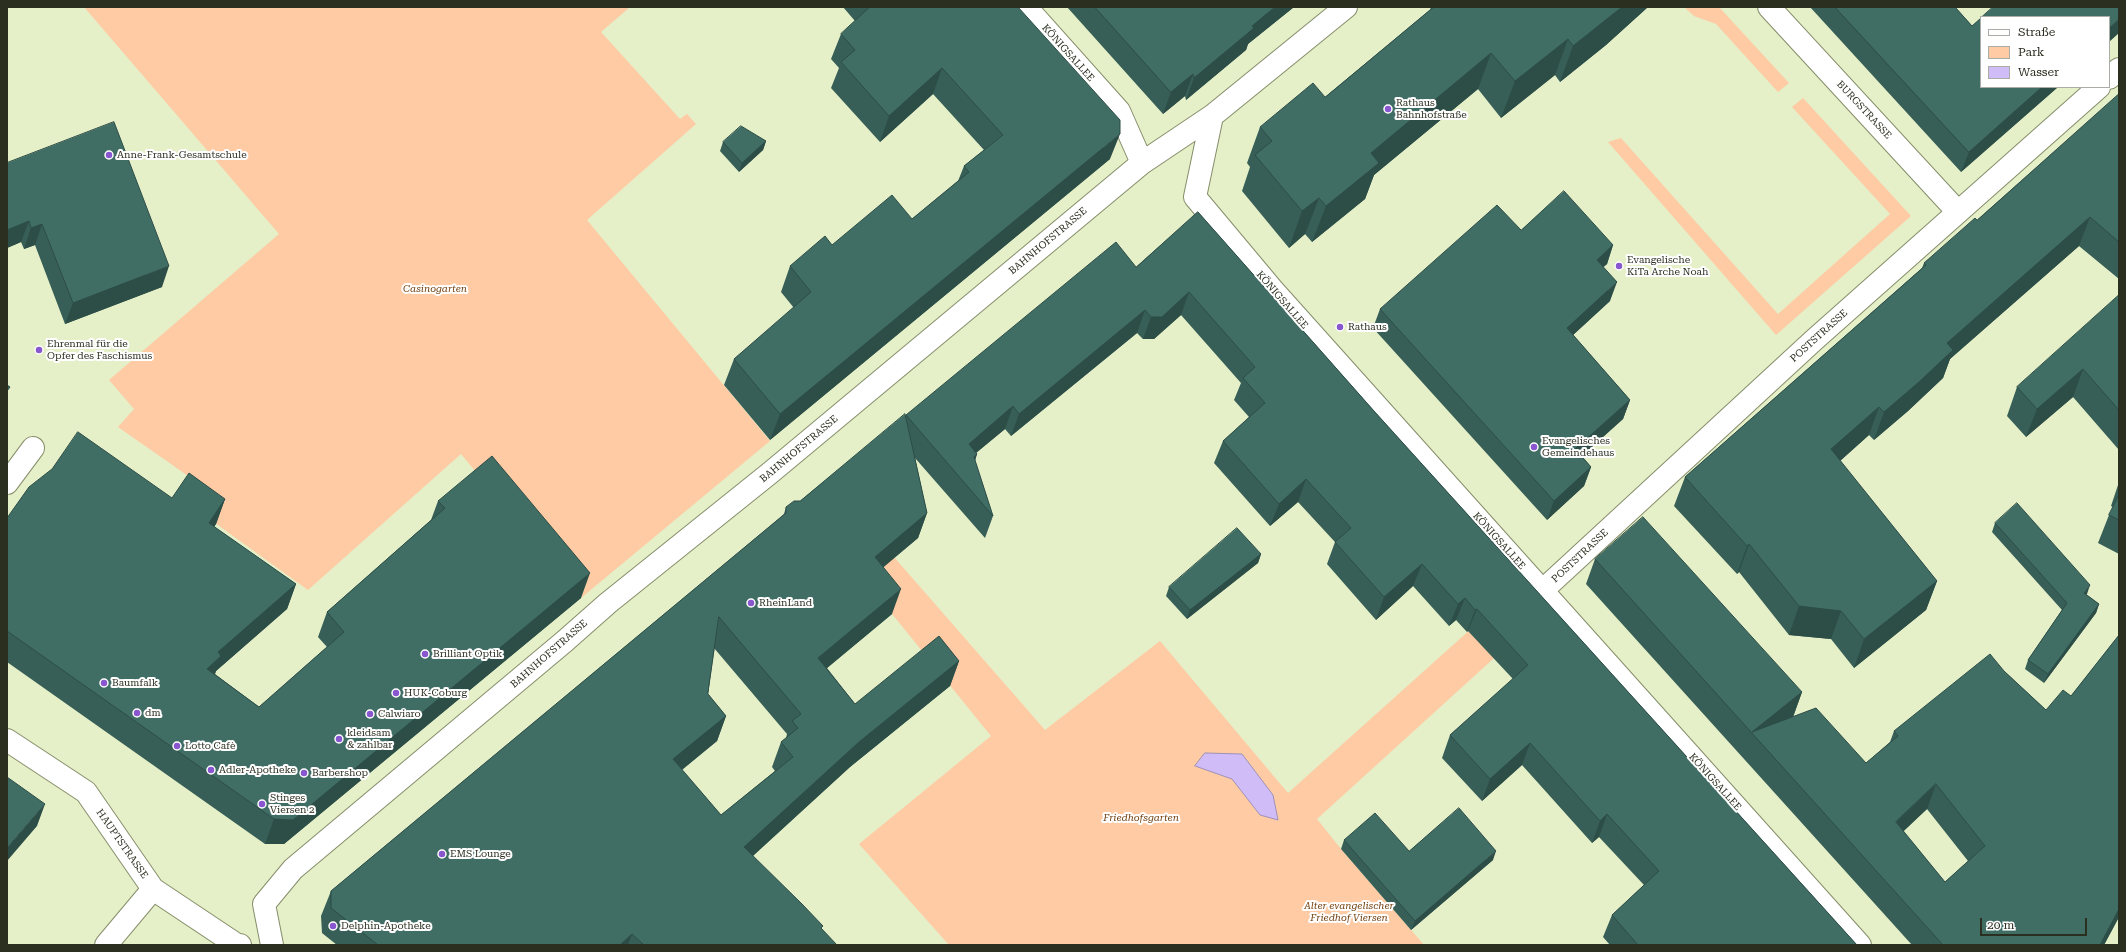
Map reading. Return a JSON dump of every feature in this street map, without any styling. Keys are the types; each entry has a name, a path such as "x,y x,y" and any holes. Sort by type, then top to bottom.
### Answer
{"street":[{"name":"KÖNIGSALLEE","path":"1026,7 1119,111 1142,163"},
{"name":"BAHNHOFSTRASSE","path":"272,945 264,904 293,870 565,642 608,603 770,473 1142,163 1212,116 1346,7"},
{"name":"BURGSTRASSE","path":"1770,7 1958,212"},
{"path":"2110,77 2119,69"},
{"name":"POSTSTRASSE","path":"1543,590 1814,340 2098,88"},
{"name":"KÖNIGSALLEE","path":"1212,116 1195,197 1272,289 1860,945"},
{"path":"7,483 33,448"},
{"name":"HAUPTSTRASSE","path":"7,740 86,792 153,889 237,945 240,945"},
{"path":"106,945 153,889"}],"green space":[{"name":"Casinogarten","path":"84,7 630,7 601,32 680,119 687,114 696,124 587,220 770,441 581,598 461,454 308,590 179,497 191,478 118,427 134,409 109,380 279,234"},
{"path":"1684,7 1719,7 1789,83 1778,92 1716,24 1694,16"},
{"path":"1803,98 1911,216 1776,335 1608,142 1621,138 1778,314 1890,214 1792,107"},
{"name":"Friedhofsgarten","path":"880,541 1045,730 1160,641 1288,793 1511,593 1536,620 1317,819 1424,945 949,945 859,844 991,736 871,588"}],"water":[{"path":"1205,753 1242,754 1273,795 1278,820 1260,815 1232,779 1195,766"}],"building":[{"path":"870,7 1018,7 1120,120 1120,134 780,414 734,359 811,292 790,266 825,236 832,245 892,195 912,219 969,172 964,166 1003,135 942,68 889,116 841,62 855,50 841,34"},
{"path":"1095,7 1275,7 1252,26 1254,28 1194,78 1193,74 1171,92"},
{"path":"1434,7 1622,7 1573,46 1568,39 1515,81 1491,53 1371,153 1379,163 1326,206 1319,198 1302,211 1255,155 1272,141 1260,127 1313,83 1325,97"},
{"path":"1835,7 1955,7 1972,26 1980,19 1980,88 2041,88 1969,152"},
{"path":"1993,7 2119,7 2119,19 2110,27 2110,16 1983,16"},
{"path":"2119,94 2119,242 2090,217 1947,343 1953,350 1919,382 1884,412 1879,407 1831,449 1937,581 1864,639 1841,611 1799,606 1749,544 1747,546 1685,477 1926,265 1924,263 1975,218 1977,220"},
{"path":"114,122 169,266 73,303 42,224 31,228 29,221 7,230 7,163"},
{"path":"741,126 766,141 742,163 723,142"},
{"path":"1564,191 1613,245 1597,260 1617,282 1567,328 1630,400 1575,449 1591,467 1554,501 1380,309 1497,205 1521,230"},
{"path":"1198,212 1374,411 1857,945 1638,945 1612,915 1659,871 1607,814 1600,821 1530,743 1490,779 1450,735 1528,665 1477,609 1475,610 1465,598 1458,604 1422,564 1384,597 1335,542 1351,528 1306,479 1279,504 1223,441 1265,403 1243,378 1255,367 1189,292 1162,317 1151,317 1145,310 1019,414 1013,406 969,444 977,454 974,457 993,516 906,415 1116,242 1136,267"},
{"path":"2119,295 2119,410 2083,369 2037,409 2017,387"},
{"path":"905,414 927,513 875,557 901,589 818,658 855,704 939,636 959,661 859,742 744,847 823,926 821,928 837,945 644,945 632,934 620,945 378,945 331,908 331,891 786,513 786,507 794,501 800,501","holes":["719,617 801,714 792,721 798,728 781,742 793,757 721,815 673,759 726,716 708,694"]},
{"path":"78,432 172,498 189,473 225,499 209,523 296,584 218,652 221,656 207,669 259,707 344,632 327,612 445,508 438,501 492,456 590,573 293,820 274,819 7,631 7,518 29,487 52,469"},
{"path":"2119,495 2119,520 2109,515"},
{"path":"2017,503 2090,585 2084,593 2099,604 2048,674 2028,660 2067,603 1995,523"},
{"path":"1643,517 1802,692 1752,732 1816,708 1866,763 1898,736 1894,731 1990,654 2004,671 2046,710 2063,690 2071,696 2119,635 2119,909 2100,945 1943,945 1595,559","holes":["1936,784 1985,846 1945,882 1896,822"]},
{"path":"1237,528 1261,554 1190,610 1169,587"},
{"path":"7,777 45,804 7,848"},
{"path":"1459,808 1496,851 1415,921 1344,840 1375,813 1409,851"}],"place":[{"name":"Rathaus Bahnhofstraße","path":"1388,109"},
{"name":"Anne-Frank-Gesamtschule","path":"109,155"},
{"name":"Evangelische KiTa Arche Noah","path":"1619,266"},
{"name":"Rathaus","path":"1340,327"},
{"name":"Ehrenmal für die Opfer des Faschismus","path":"39,350"},
{"name":"Evangelisches Gemeindehaus","path":"1534,447"},
{"name":"RheinLand","path":"751,603"},
{"name":"Brilliant Optik","path":"425,654"},
{"name":"Baumfalk","path":"104,683"},
{"name":"HUK-Coburg","path":"396,693"},
{"name":"dm","path":"137,713"},
{"name":"Calwiaro","path":"370,714"},
{"name":"kleidsam & zahlbar","path":"339,739"},
{"name":"Lotto Cafè","path":"177,746"},
{"name":"Adler-Apotheke","path":"211,770"},
{"name":"Barbershop","path":"304,773"},
{"name":"Stinges Viersen 2","path":"262,804"},
{"name":"EMS Lounge","path":"442,854"},
{"name":"Delphin-Apotheke","path":"333,926"}],"park label":[{"name":"Alter evangelischer Friedhof Viersen","path":"1349,912"}]}
